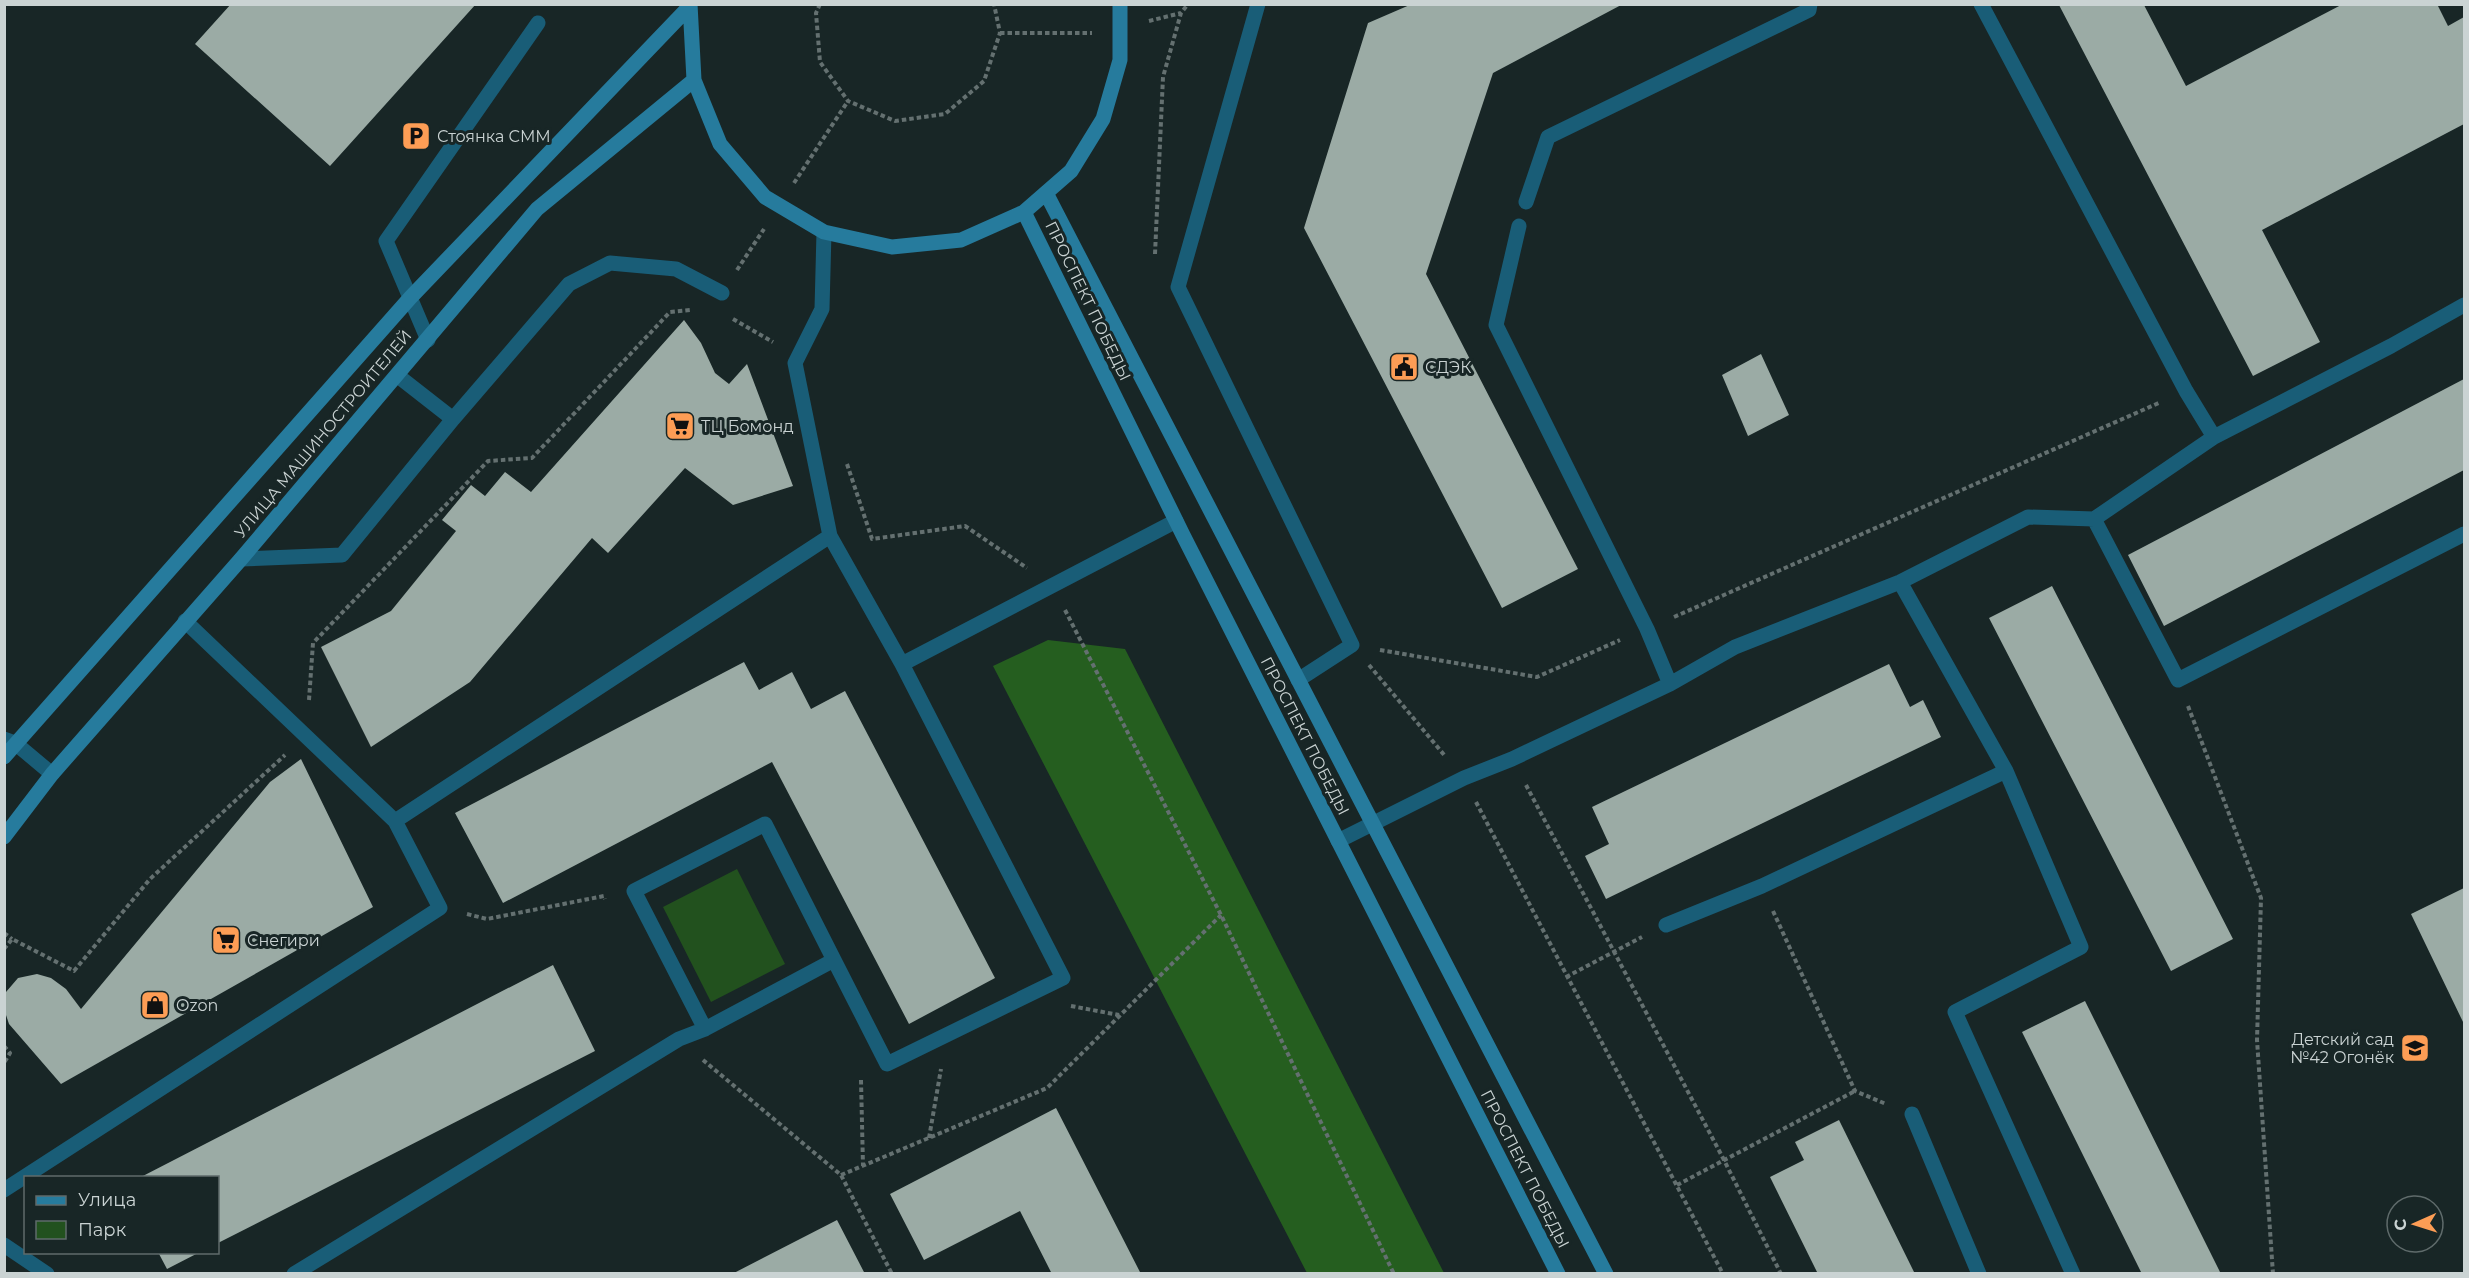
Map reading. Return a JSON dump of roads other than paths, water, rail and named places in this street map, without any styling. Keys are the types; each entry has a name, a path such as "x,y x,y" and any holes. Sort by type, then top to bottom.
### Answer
{"main road":[{"path":"690,5 694,80 720,144 765,196 824,232 892,247 961,240 1024,212 1071,171 1103,119 1120,60 1120,4"},
{"path":"4,757 10,741 410,298 690,5"},
{"name":"УЛИЦА МАШИНОСТРОИТЕЛЕЙ","path":"4,837 52,774 241,559 537,209 694,80"},
{"path":"1046,193 1606,1274"},
{"name":"ПРОСПЕКТ ПОБЕДЫ","path":"1024,212 1176,520 1558,1274"}],"lane":[{"path":"1258,4 1178,287 1352,645 1298,680"},
{"path":"1526,202 1548,137 1809,10 1810,4"},
{"path":"1981,4 2186,391 2214,436"},
{"path":"428,340 386,241 538,23"},
{"path":"1519,226 1496,325 1647,629 1670,684"},
{"path":"705,1029 634,891 765,824 887,1064 1063,978 902,664 830,536 795,363 822,309 824,232"},
{"path":"241,559 342,555 453,419 569,284 610,263 676,269 722,293"},
{"path":"1338,841 1464,778 1512,759 1670,684 1735,647 1900,582 2028,517 2094,519 2214,436 2391,346 2464,305"},
{"path":"398,376 453,419"},
{"path":"2094,519 2178,680 2464,534"},
{"path":"902,664 1176,520"},
{"path":"395,821 830,536"},
{"path":"1900,582 2006,771 2081,946 1955,1012 2073,1274"},
{"path":"26,1176 440,908 395,821 185,621"},
{"path":"10,741 52,774"},
{"path":"1666,925 1762,886 2006,771"},
{"path":"294,1274 679,1039 705,1029 834,960"},
{"path":"1912,1114 1979,1274"},
{"path":"4,1190 24,1177"},
{"path":"4,1245 47,1274"}],"place":[{"name":"Стоянка СММ","path":"416,136"},
{"name":"СДЭК","path":"1404,367"},
{"name":"ТЦ Бомонд","path":"680,426"},
{"name":"Снегири","path":"226,940"},
{"name":"Ozon","path":"155,1005"},
{"name":"Детский сад №42 Огонёк","path":"2415,1048"}]}
